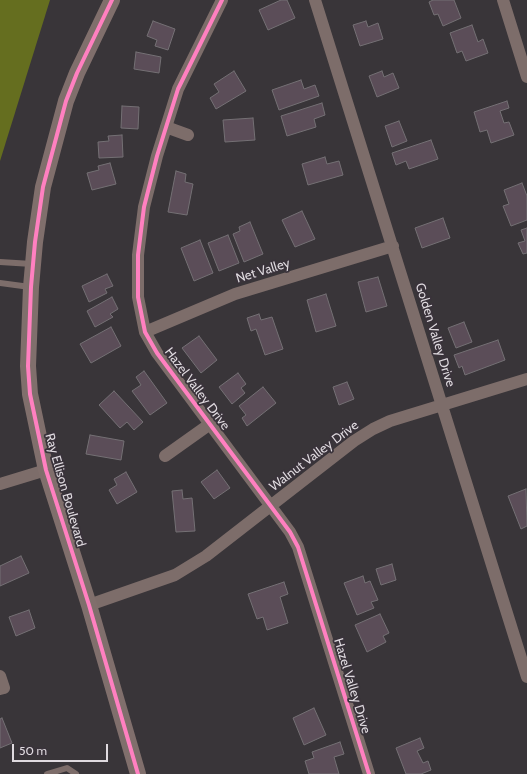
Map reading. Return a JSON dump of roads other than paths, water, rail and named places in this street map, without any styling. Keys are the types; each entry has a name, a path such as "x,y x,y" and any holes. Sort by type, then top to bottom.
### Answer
{"main road":[{"name":"Ray Ellison Boulevard","path":"112,0 77,73 66,101 43,186 31,287 28,336 30,394 46,470 138,774"}],"street":[{"name":"Hazel Valley Drive","path":"222,0 178,90 166,127 144,207 138,255 138,297 145,332 157,353 272,506 290,532 298,547 369,774"},
{"name":"Golden Valley Drive","path":"315,0 527,677"},
{"path":"503,0 527,77"},
{"path":"166,127 188,135"},
{"name":"Net Valley","path":"145,332 235,294 393,246"},
{"name":"Walnut Valley Drive","path":"88,605 175,575 206,556 354,441 372,429 390,421 527,379"},
{"path":"165,456 210,424"},
{"path":"0,484 46,470"},
{"path":"0,676 2,689"}],"lane":[{"path":"0,262 34,264"},
{"path":"0,283 31,287"},
{"path":"47,774 67,768 76,774"}]}
